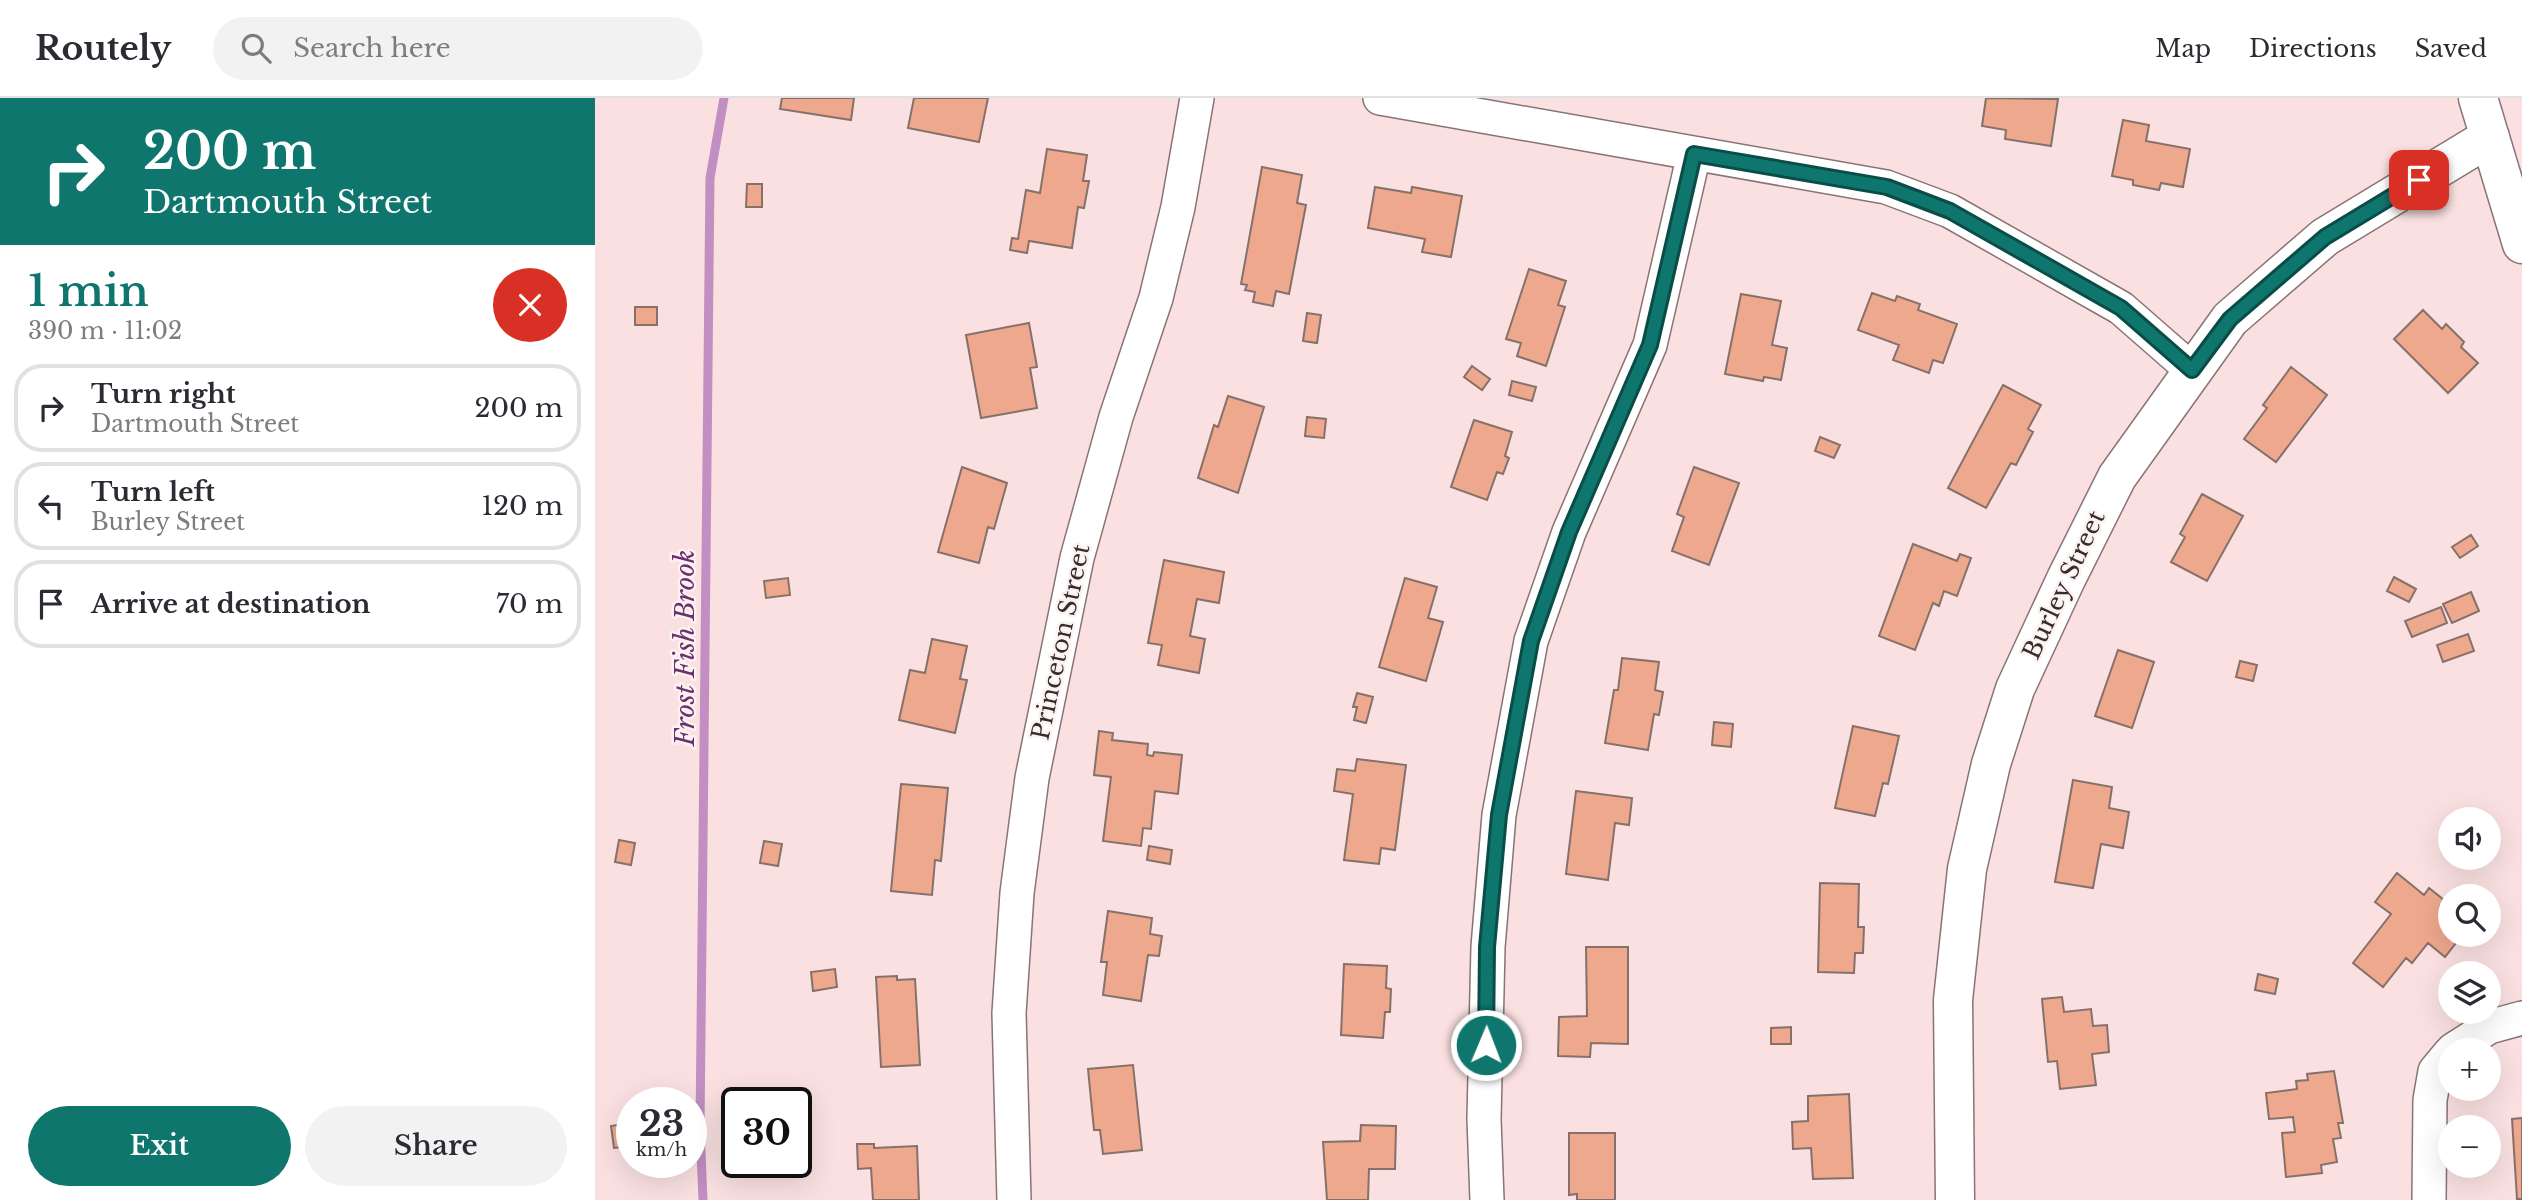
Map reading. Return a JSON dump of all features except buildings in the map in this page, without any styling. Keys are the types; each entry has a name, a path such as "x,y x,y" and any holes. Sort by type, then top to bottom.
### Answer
{"main road":[{"path":"2478,98 2522,244"},
{"name":"Burley Street","path":"1955,1200 1954,1000 1967,869 1991,764 2015,689 2117,477 2230,319 2325,237 2490,137"}],"street":[{"name":"Princeton Street","path":"1014,1200 1009,1013 1017,893 1032,778 1076,558 1115,416 1156,298 1178,207 1198,98"},
{"path":"1380,98 1887,187 1950,211 2121,308 2192,370"},
{"path":"1486,1200 1484,1119 1487,947 1499,815 1531,641 1569,532 1650,345 1694,154"},
{"path":"2472,1038 2489,1027 2522,1018"},
{"path":"2429,1200 2430,1100 2438,1067"}],"waterway":[{"name":"Frost Fish Brook","path":"703,1200 700,1128 710,178 724,98"}],"route":[{"path":"1486,1045 1487,947 1499,815 1531,641 1569,532 1650,345 1694,154 1887,187 1950,211 2121,308 2192,370 2230,319 2325,237 2419,180"}]}
